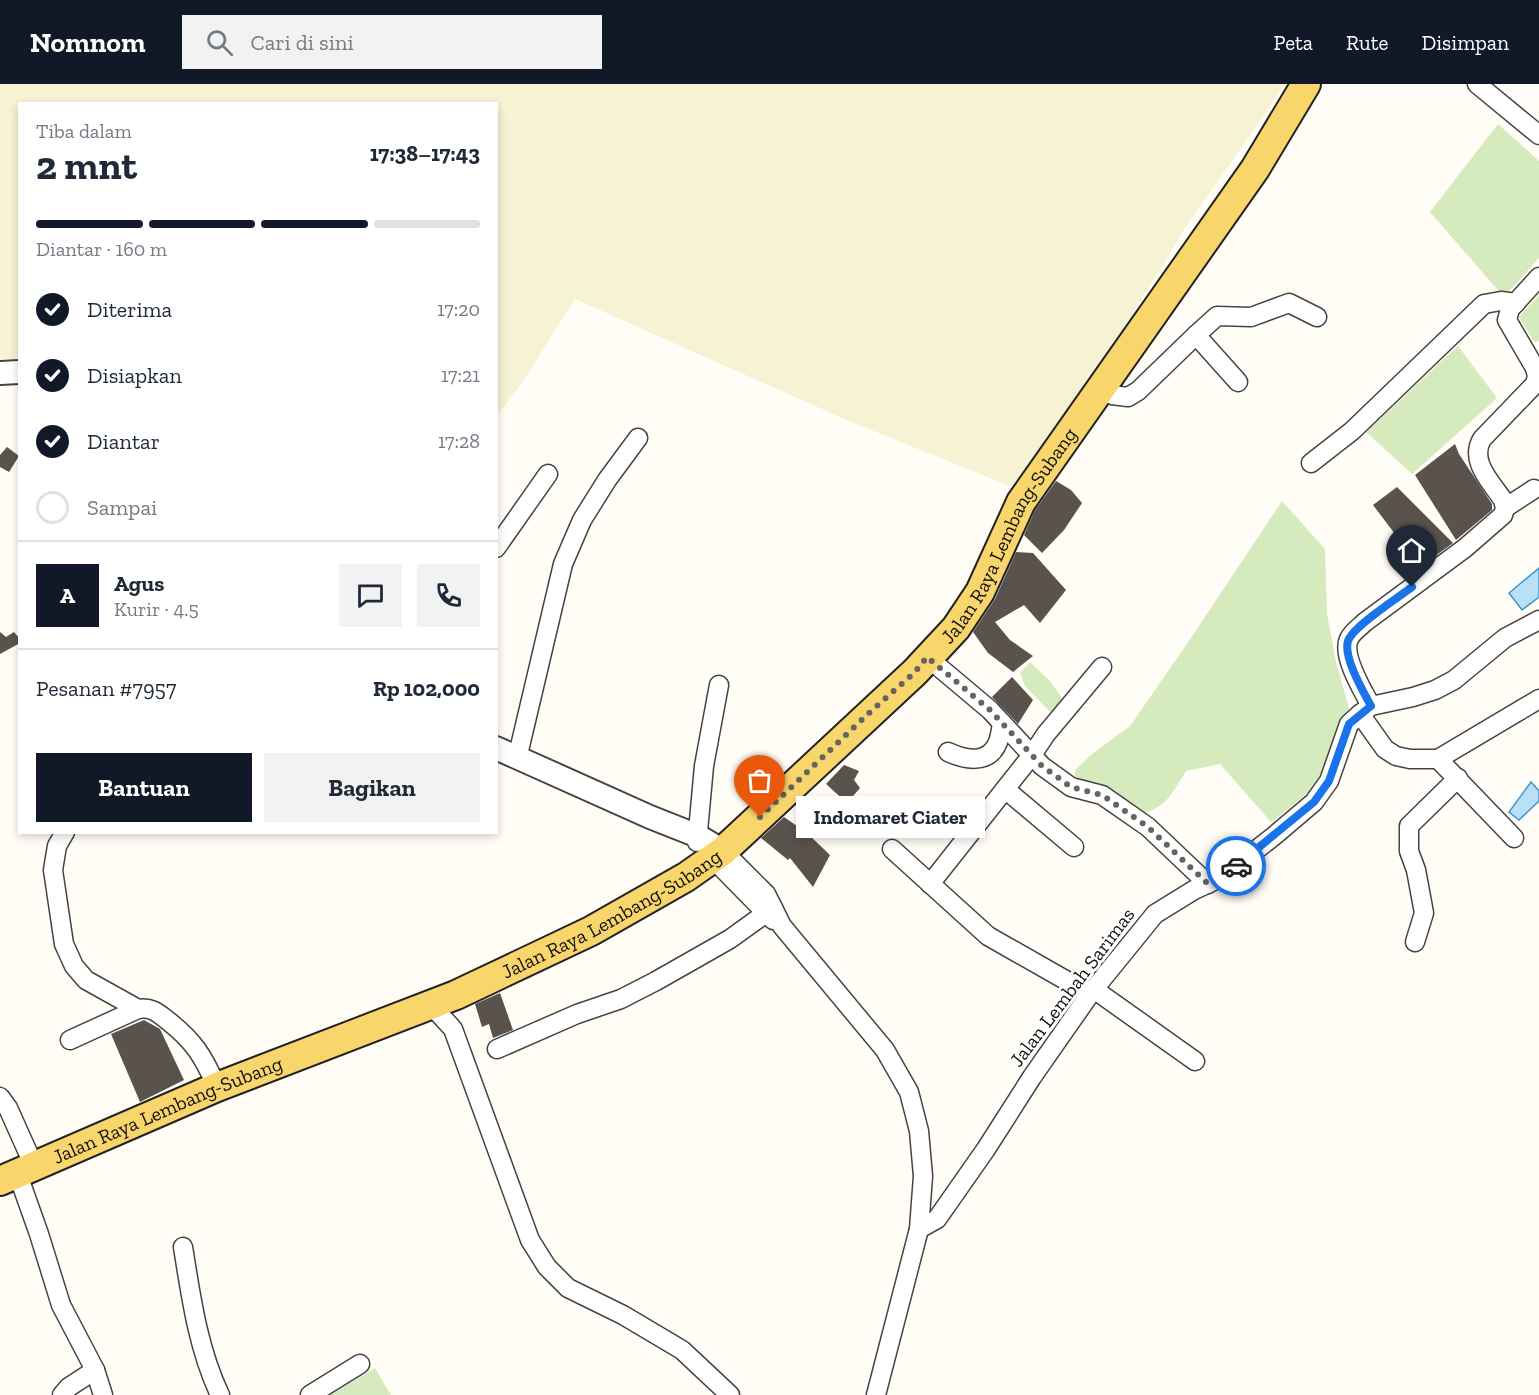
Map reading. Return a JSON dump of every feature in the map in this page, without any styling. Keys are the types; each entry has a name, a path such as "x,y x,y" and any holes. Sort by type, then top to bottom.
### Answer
{"main road":[{"name":"Jalan Raya Lembang-Subang","path":"17,1173 217,1087 444,1000 591,931 686,877 704,844 915,672 956,628 981,592 1021,502 1255,169 1306,84"}],"street":[{"path":"1477,84 1539,135"},
{"path":"1539,277 1510,309 1507,320 1535,368 1537,376 1534,384 1477,447 1478,462 1503,500 1505,507 1503,515 1465,548 1365,622 1347,642 1347,651 1359,684 1365,710 1385,749 1396,756 1410,759 1438,759 1539,699"},
{"path":"1311,463 1352,431 1484,304 1501,301 1516,303"},
{"path":"1101,387 1112,395 1128,397 1217,316 1251,317 1289,303 1317,317"},
{"path":"1196,335 1238,382"},
{"path":"0,373 18,372"},
{"path":"517,759 563,564 582,520 607,480 638,438"},
{"path":"498,545 548,474"},
{"path":"1505,507 1534,489"},
{"path":"1365,710 1435,690 1454,680 1505,638 1539,620"},
{"path":"927,657 959,682 1042,766 1071,787 1102,795 1148,827 1208,884"},
{"path":"930,884 1046,734 1102,667"},
{"path":"704,844 704,766 719,685"},
{"name":"Jalan Lembah Sarimas","path":"919,1229 937,1219 1032,1077 1093,992 1155,914 1220,878 1314,802 1329,781 1349,724 1365,710"},
{"path":"948,753 963,759 977,760 988,755 998,744 1002,723"},
{"path":"498,749 704,844 766,894 770,911 885,1050 909,1092 919,1131 922,1176 919,1229 876,1395"},
{"path":"1438,759 1514,838"},
{"path":"1415,942 1424,913 1416,870 1409,851 1409,826 1458,778"},
{"path":"1005,789 1074,847"},
{"path":"64,834 57,846 53,870 64,944 75,966 86,980 138,1009"},
{"path":"892,849 988,936 1093,992 1195,1061"},
{"path":"497,1049 577,1014 621,999 730,939 770,911"},
{"path":"444,1000 530,1240 547,1267 568,1288 623,1315 682,1350 730,1395"},
{"path":"444,1000 453,1029"},
{"path":"70,1040 147,1007 156,1011 187,1035 204,1059 217,1087"},
{"path":"0,1097 8,1108 17,1173 61,1305 95,1370 103,1395"},
{"path":"183,1247 194,1312 211,1376 220,1395"},
{"path":"310,1395 360,1364"},
{"path":"62,1395 69,1387 95,1370"}],"shaded area":[{"path":"0,84 1286,84 1185,228 1130,319 1017,489 849,421 575,299 529,372 498,416 498,102 18,102 18,361 0,358"}],"green space":[{"path":"1498,124 1539,161 1539,258 1504,297 1430,212"},
{"path":"1539,295 1539,340 1535,343 1519,317"},
{"path":"1458,346 1497,398 1412,474 1366,432"},
{"path":"1282,501 1325,549 1327,614 1336,662 1351,716 1319,784 1271,822 1220,764 1186,771 1169,797 1157,808 1126,818 1075,776 1075,770 1092,754 1130,726"},
{"path":"1030,662 1050,681 1067,705 1054,716 1025,686 1020,673"},
{"path":"375,1368 391,1395 330,1395"}],"water":[{"path":"1539,568 1539,597 1522,610 1509,593"},
{"path":"1531,782 1539,791 1539,801 1519,820 1509,812"}],"building":[{"path":"1455,444 1459,454 1492,504 1492,510 1456,540 1415,475"},
{"path":"7,447 18,455 9,472 0,467 0,455"},
{"path":"1056,481 1071,490 1082,503 1064,530 1042,553 1024,535 1035,510"},
{"path":"1397,487 1453,543 1420,567 1373,505"},
{"path":"1016,552 1033,553 1066,590 1040,623 1024,605 995,622 1010,640 1033,656 1013,672 988,653 973,632 995,599"},
{"path":"0,632 6,637 14,632 18,637 18,644 0,654"},
{"path":"1012,677 1033,700 1018,724 992,697"},
{"path":"844,765 859,771 854,780 860,788 847,803 826,784"},
{"path":"784,817 807,833 830,855 813,887 790,858 788,860 761,838"},
{"path":"500,993 513,1030 493,1038 489,1024 482,1027 475,1004"},
{"path":"144,1020 160,1029 184,1080 140,1102 111,1034"}],"way so far":[{"path":"760,817 915,672 927,657 990,710 1042,766 1071,787 1102,795 1148,827 1208,884 1236,866"}],"place":[{"name":"Indomaret Ciater","path":"760,817"}],"route":[{"path":"1236,866 1314,802 1329,781 1349,724 1371,706 1352,666 1347,651 1347,642 1365,622 1412,587"}]}
